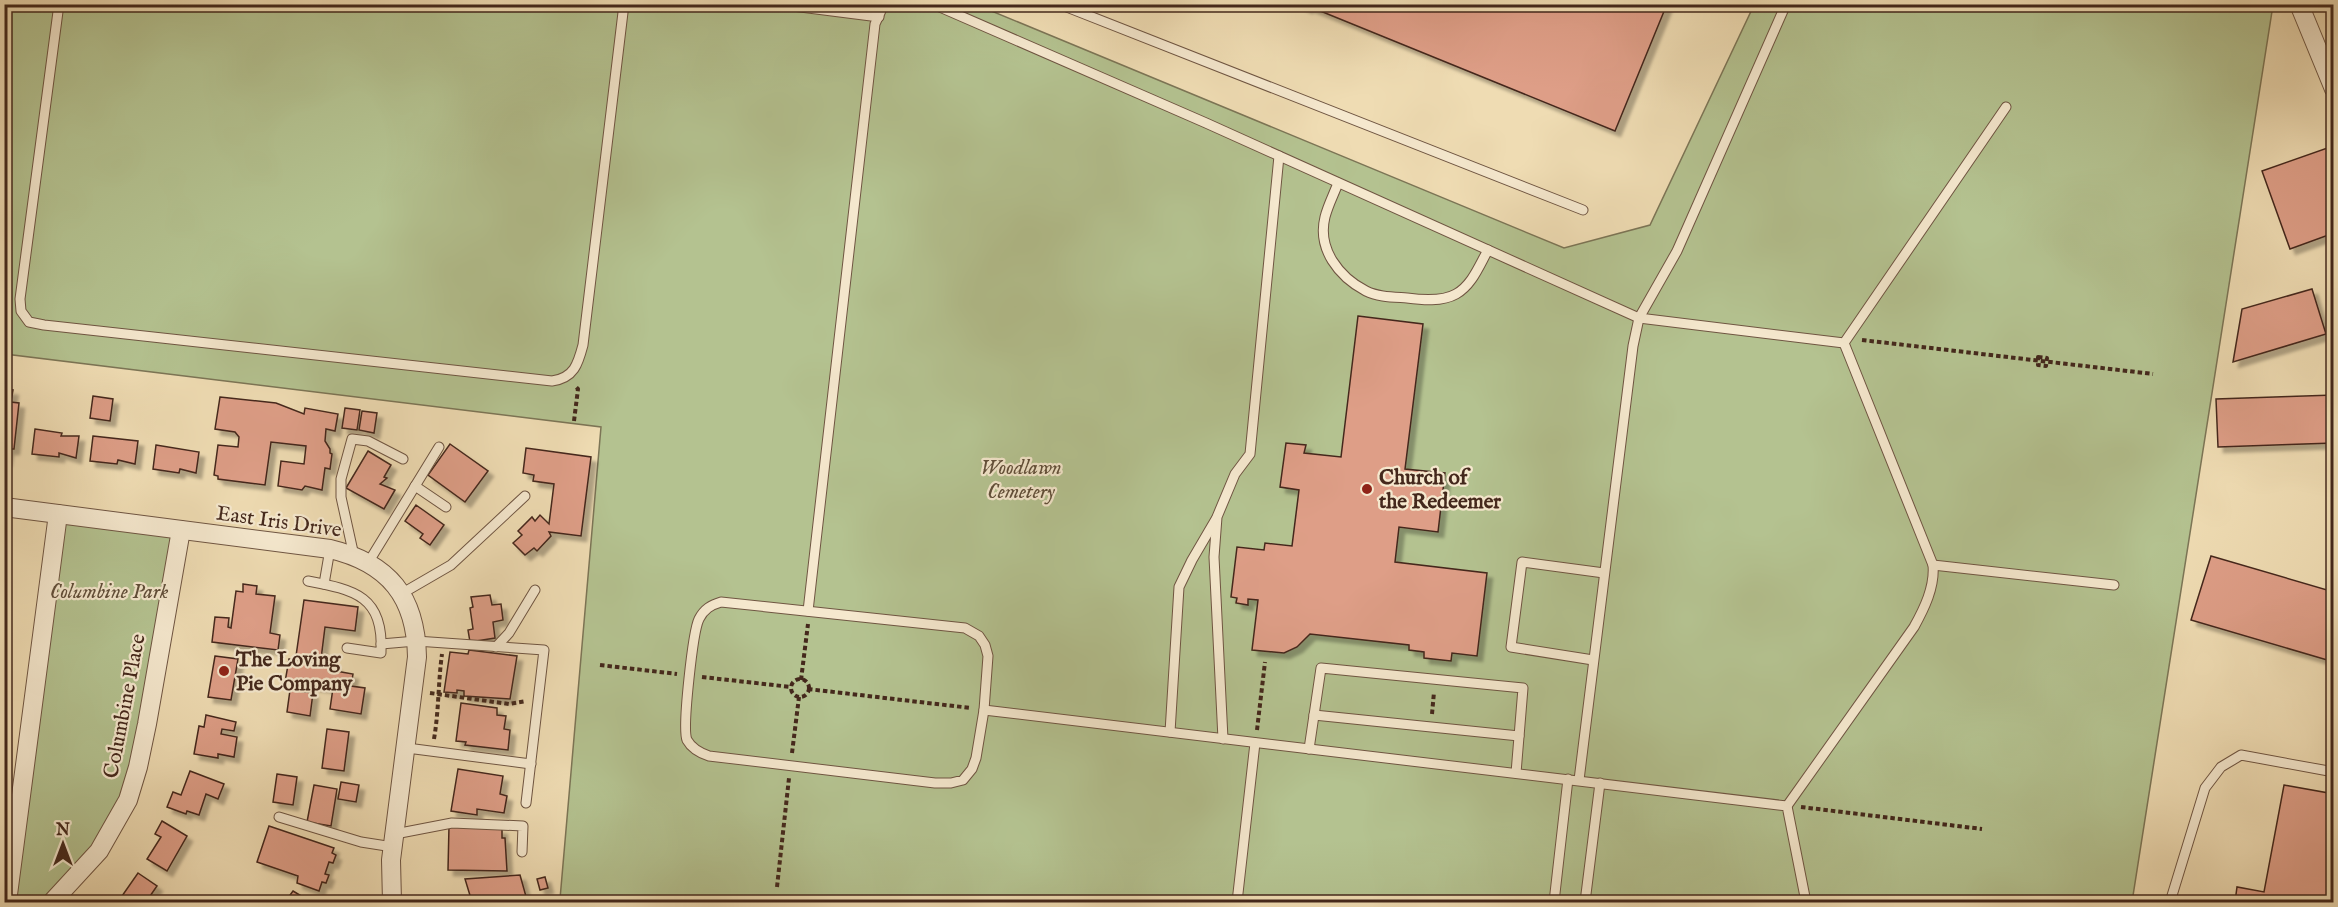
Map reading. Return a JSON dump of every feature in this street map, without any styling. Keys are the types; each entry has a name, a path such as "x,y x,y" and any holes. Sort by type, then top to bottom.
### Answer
{"street":[{"path":"2299,4 2334,89"},
{"name":"East Iris Drive","path":"4,507 330,549 361,559 388,578 401,594 412,615 417,641 414,691 394,841 389,900"},
{"path":"7,903 58,514"},
{"name":"Columbine Place","path":"52,903 99,851 128,800 138,768 147,724 181,530"}],"lane":[{"path":"59,4 20,291 21,311 29,322 552,381 567,376 576,369 583,345 624,4"},
{"path":"777,4 879,17"},
{"path":"809,611 875,24 884,4"},
{"path":"933,4 1639,318 1845,341"},
{"path":"1059,4 1583,210"},
{"path":"1579,780 1633,346 1639,318 1677,251 1786,4"},
{"path":"1845,341 2006,107"},
{"path":"1170,732 1179,587 1217,517 1236,474 1250,454 1279,156"},
{"path":"1338,183 1324,218 1327,250 1336,268 1367,292 1382,296 1424,300 1455,295 1469,284 1488,250"},
{"path":"1806,903 1787,806 1914,627 1933,580 1933,565 1845,341"},
{"path":"361,559 343,512 341,479 352,439 368,441 403,459"},
{"path":"361,559 415,486 439,447"},
{"path":"415,486 446,507"},
{"path":"401,594 451,565 525,496"},
{"path":"1217,517 1214,557 1224,739"},
{"path":"324,584 330,549"},
{"path":"1593,660 1511,647 1513,626 1522,562 1604,573"},
{"path":"1933,565 2114,585"},
{"path":"308,581 344,588 370,605 380,626 381,653 347,648"},
{"path":"496,647 509,633 535,590"},
{"path":"728,602 809,611 971,630 982,640 988,656 984,710 975,762 966,778 957,783 935,783 791,767 700,753 687,740 684,722 697,624 708,608 728,602"},
{"path":"381,644 417,641 544,650 526,803"},
{"path":"1309,749 1321,668 1523,688 1516,773"},
{"path":"984,710 1787,806"},
{"path":"1314,715 1519,736"},
{"path":"1237,903 1256,743"},
{"path":"407,748 531,764"},
{"path":"2170,903 2205,788 2221,766 2241,755 2334,772"},
{"path":"1554,903 1568,779"},
{"path":"1585,903 1600,783"},
{"path":"279,817 361,842 394,841 452,823 523,826 522,852"}],"path":[{"path":"1845,341 2153,374"},
{"path":"567,376 578,389 574,421"},
{"path":"801,680 809,611"},
{"path":"432,751 440,704 438,695 444,643"},
{"path":"1256,743 1265,662"},
{"path":"801,680 806,683 808,689 807,694 799,697 793,694 791,688 793,683 801,680"},
{"path":"808,689 984,710"},
{"path":"414,691 509,704 539,698"},
{"path":"777,887 799,697"},
{"path":"1787,806 1982,829"}],"green space":[{"name":"Woodlawn Cemetery","path":"5,5 977,5 1564,248 1650,225 1754,5 2273,5 2132,902 590,902 560,899 601,427 5,354"},
{"name":"Columbine Park","path":"58,514 181,530 127,800 52,902 7,902"}],"building":[{"path":"1299,4 1667,4 1615,131"},
{"path":"2333,146 2334,233 2290,249 2262,171"},
{"path":"2312,289 2326,334 2233,362 2242,309"},
{"name":"Church of the Redeemer","path":"1358,316 1423,324 1405,469 1445,473 1438,532 1399,527 1395,562 1487,573 1477,656 1452,653 1451,661 1424,658 1424,652 1409,650 1409,645 1310,634 1297,647 1284,653 1252,650 1258,600 1248,599 1248,605 1236,603 1237,598 1231,597 1237,547 1264,550 1265,543 1292,546 1299,490 1280,487 1286,443 1306,445 1304,453 1341,457"},
{"path":"4,389 13,390 11,402 19,403 14,449 8,449 6,462"},
{"path":"2334,395 2334,443 2218,447 2216,399"},
{"path":"93,396 113,399 110,421 90,418"},
{"path":"220,397 276,403 304,414 305,408 338,414 335,431 326,429 325,441 332,454 330,469 325,468 322,490 305,486 302,490 278,486 281,461 304,464 306,446 271,442 265,485 218,479 218,476 214,475 218,445 238,447 239,437 235,432 215,429"},
{"path":"345,408 360,410 357,430 342,428"},
{"path":"362,411 377,413 374,433 359,430"},
{"path":"35,429 62,433 61,436 79,436 76,458 59,453 59,457 32,454"},
{"path":"93,436 138,441 135,464 118,460 117,464 90,461"},
{"path":"450,444 488,471 465,502 428,475"},
{"path":"156,445 199,452 196,473 180,469 179,473 153,469"},
{"path":"526,448 591,457 581,536 549,532 551,536 537,551 534,548 525,555 513,543 522,535 518,531 532,517 535,521 540,515 549,524 554,484 533,481 534,475 523,473"},
{"path":"368,451 391,465 384,477 387,478 380,484 395,490 384,509 346,488"},
{"path":"416,505 444,525 430,545 420,538 423,534 405,521"},
{"path":"2211,556 2334,592 2334,662 2191,620"},
{"path":"243,584 257,586 256,594 275,596 270,633 280,635 278,650 212,642 215,617 229,618 228,627 231,628 236,591 243,592"},
{"path":"490,595 492,605 501,604 503,620 493,622 495,638 470,642 468,630 473,629 471,597"},
{"path":"304,600 358,607 355,631 325,627 321,659 296,656"},
{"path":"469,650 517,656 510,699 464,696 464,691 457,690 457,693 444,692 450,652 468,654"},
{"name":"The Loving Pie Company","path":"215,656 238,659 231,700 208,697"},
{"path":"289,659 336,666 336,671 353,674 351,686 365,688 361,714 330,709 333,688 285,682"},
{"path":"290,690 313,693 310,716 287,712"},
{"path":"461,703 497,708 497,715 506,716 504,729 510,730 508,750 465,745 466,742 456,741"},
{"path":"206,715 236,722 234,731 222,729 221,734 237,737 234,757 218,754 218,758 194,754 199,726 204,727"},
{"path":"327,729 349,732 344,771 322,768"},
{"path":"458,769 503,776 500,794 507,796 504,813 477,809 477,815 451,811"},
{"path":"190,771 224,784 218,799 206,794 199,815 187,811 186,814 167,807 173,792 181,795"},
{"path":"277,774 297,777 293,805 273,802"},
{"path":"341,782 359,785 356,802 338,799"},
{"path":"314,785 337,789 331,826 307,822"},
{"path":"2284,785 2334,794 2334,902 2235,902 2237,887 2264,892"},
{"path":"162,821 187,836 167,871 147,859 161,837 155,834"},
{"path":"269,826 334,848 332,853 336,855 333,863 329,862 325,874 329,875 326,883 322,882 319,891 297,883 298,876 257,862"},
{"path":"449,826 502,829 502,838 505,838 507,871 448,870"},
{"path":"138,873 157,886 148,899 150,901 123,902 126,898 122,896"},
{"path":"520,875 527,900 523,902 472,902 465,879"},
{"path":"545,877 548,888 540,890 537,879"},
{"path":"293,891 308,900 307,902 285,902"}],"place":[{"name":"Church of the Redeemer","path":"1367,489"},
{"name":"The Loving Pie Company","path":"224,671"}]}
